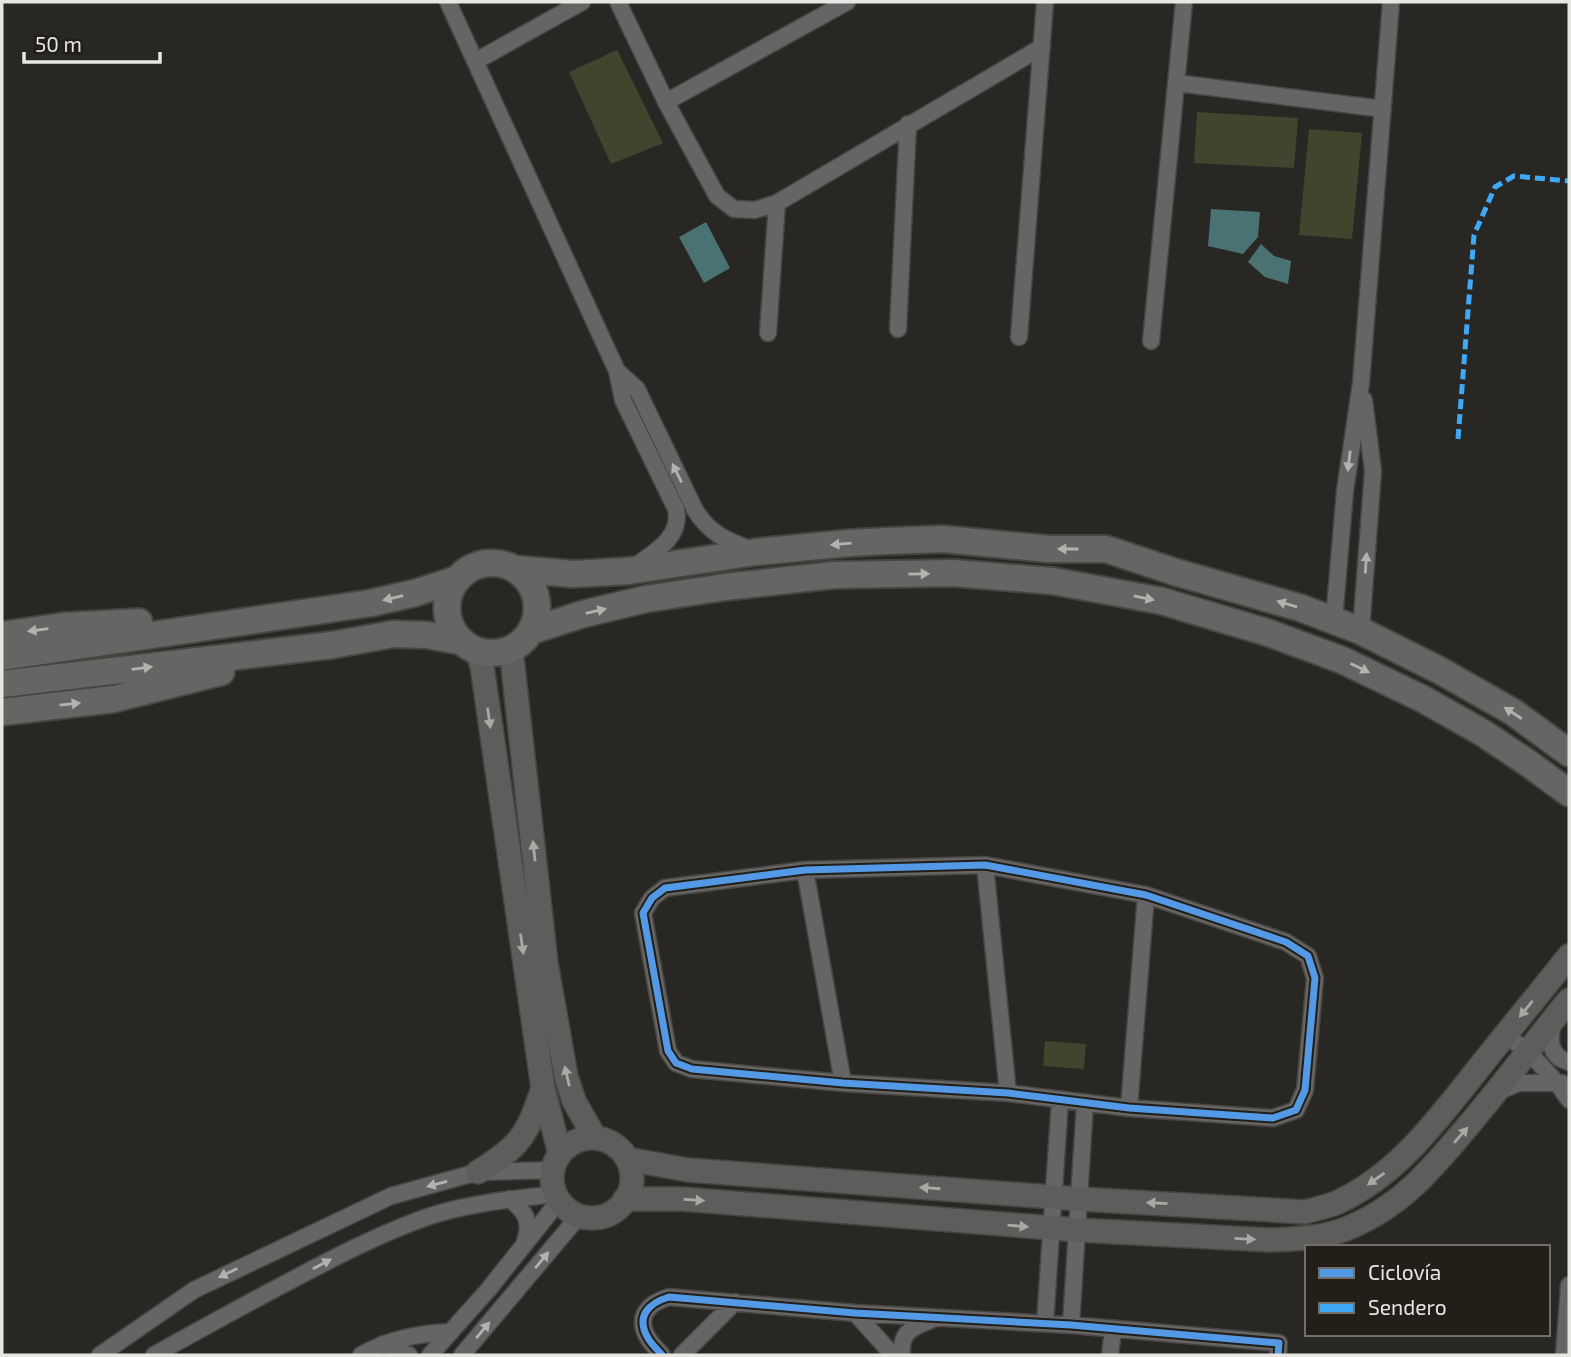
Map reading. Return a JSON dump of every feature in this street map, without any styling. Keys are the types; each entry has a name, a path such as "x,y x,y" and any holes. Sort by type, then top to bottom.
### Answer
{"main road":[{"path":"515,569 573,575 628,571 756,552 850,542 943,539 1049,549 1106,549 1301,608 1361,631 1439,670 1513,712 1569,752"},
{"path":"2,684 332,645 393,634 427,635 489,653 500,653 522,642 531,631 536,618 537,603 533,589 515,569 504,564 479,565 467,570 451,590 447,617 452,629 468,646"},
{"path":"531,631 583,614 646,599 834,575 953,573 1054,581 1162,601 1266,632 1342,660 1423,699 1483,733 1569,793"},
{"path":"2,657 326,611 415,593 458,579"},
{"path":"2,635 64,626 326,611"},
{"path":"2,712 114,699 332,645"}],"street":[{"path":"448,2 617,371 623,400 676,509 678,516 674,534 628,571"},
{"path":"475,61 582,2"},
{"path":"618,2 666,102 717,197 734,209 755,210 778,203 1042,47"},
{"path":"666,102 847,2"},
{"path":"1019,337 1045,2"},
{"path":"1152,341 1184,2"},
{"path":"1334,620 1345,491 1362,383 1391,2"},
{"path":"1177,82 1383,109"},
{"path":"898,329 908,124"},
{"path":"768,334 778,203"},
{"path":"617,371 637,389 695,510 710,530 721,538 756,552"},
{"path":"1361,631 1373,471 1362,383"},
{"path":"678,516 695,510"},
{"path":"100,1355 194,1290 391,1196 478,1172 556,1162 570,1144 582,1139 608,1141 619,1149 627,1160 631,1172 631,1186 625,1199 617,1209 605,1215 579,1216 565,1207 557,1197 552,1182 556,1162 482,666 468,646"},
{"path":"511,649 546,963 573,1101 595,1138"},
{"path":"985,865 1007,1093"},
{"path":"985,865 1146,895 1286,942 1308,956 1315,978 1305,1090 1296,1110 1273,1118 1129,1108 1007,1093 843,1083 692,1069 676,1063 668,1051 665,1039 643,913 652,898 664,888 804,870 985,865"},
{"path":"804,870 843,1083"},
{"path":"1129,1108 1146,895"},
{"path":"627,1160 688,1170 1079,1199 1305,1212 1334,1204 1374,1181 1401,1160 1569,956"},
{"path":"625,1199 682,1199 1077,1230 1270,1240 1329,1234 1352,1227 1380,1212 1411,1190 1499,1090 1569,1000"},
{"path":"1553,1019 1551,1047 1556,1056 1569,1062"},
{"path":"1505,1035 1529,1052 1563,1083 1569,1100"},
{"path":"1499,1090 1519,1083 1563,1083"},
{"path":"478,1172 504,1156 521,1140 533,1118 543,1087"},
{"path":"1045,1323 1060,1100"},
{"path":"1071,1325 1085,1102"},
{"path":"155,1355 353,1248 430,1216 509,1199 557,1197"},
{"path":"430,1355 503,1271 557,1197"},
{"path":"509,1199 520,1207 527,1219 528,1233 523,1245"},
{"path":"462,1355 579,1216"},
{"path":"503,1271 520,1286"},
{"path":"1564,1355 1569,1285"},
{"path":"662,1355 648,1338 643,1324 645,1310 655,1301 669,1297 855,1313 1045,1323 1279,1343 1278,1355"},
{"path":"682,1355 735,1302"},
{"path":"855,1313 892,1355"},
{"path":"902,1355 901,1344 909,1330 936,1317"},
{"path":"1110,1355 1114,1329"},
{"path":"361,1355 405,1337 451,1332"},
{"path":"383,1344 409,1355"}],"green space":[{"path":"617,50 663,143 611,164 569,72"},
{"path":"1197,112 1298,118 1294,168 1194,163"},
{"path":"1309,129 1362,133 1352,239 1299,235"},
{"path":"1045,1041 1086,1044 1084,1069 1043,1066"}],"water":[{"path":"1211,209 1260,212 1258,237 1243,254 1208,246"},
{"path":"706,222 730,268 704,283 679,237"},
{"path":"1261,244 1274,256 1291,261 1288,284 1265,277 1248,262"}],"marked path":[{"path":"1458,439 1474,235 1495,187 1514,176 1569,181"}],"cycle path":[{"path":"985,865 1146,895 1286,942 1308,956 1315,978 1305,1090 1296,1110 1273,1118 1129,1108 1008,1093 843,1083 692,1069 676,1063 668,1051 643,913 652,898 665,888 805,870 985,865"},
{"path":"662,1355 648,1338 643,1323 646,1311 655,1303 669,1297 855,1313 1071,1325 1279,1343 1278,1355"}]}
